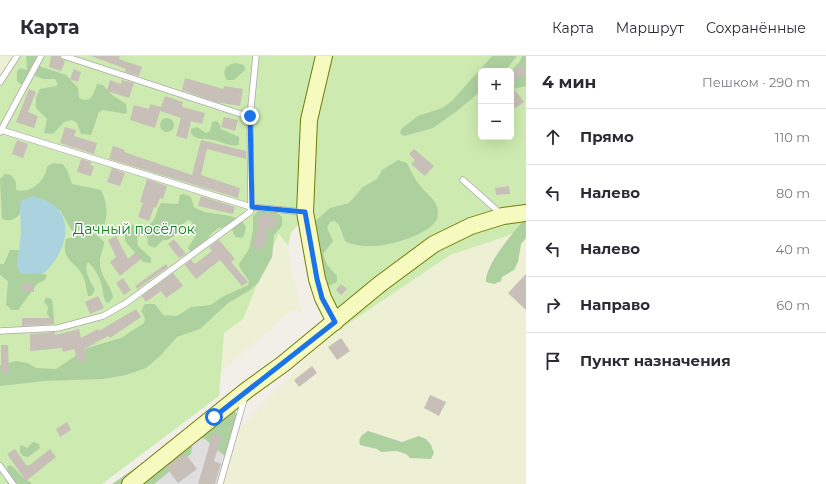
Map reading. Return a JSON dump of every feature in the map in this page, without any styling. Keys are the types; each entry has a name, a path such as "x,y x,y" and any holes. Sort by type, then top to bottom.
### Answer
{"main road":[{"path":"324,56 309,120 305,212 310,246 322,298 335,322"},
{"path":"130,484 247,390 335,322 380,284 434,244 471,226 503,216 526,213"}],"lane":[{"path":"0,82 17,56"},
{"path":"41,56 1,131 252,207 305,212"},
{"path":"64,56 250,116"},
{"path":"0,331 58,328 103,316 126,303 250,212 252,207 250,116 256,56"},
{"path":"463,180 503,216"},
{"path":"220,484 247,390"},
{"path":"0,466 13,484"}],"shaded area":[{"path":"213,417 236,432 217,484 131,484"}],"green space":[{"path":"0,56 17,56 0,82"},
{"name":"Дачный посёлок","path":"17,56 526,56 526,226 507,236 450,255 327,338 335,322 303,219 291,233 288,246 280,235 278,235 273,247 272,257 258,282 243,319 224,333 219,396 102,484 0,484 0,82"},
{"path":"26,56 38,56 23,84 20,84 17,81 17,71 20,68 27,70"},
{"path":"492,56 517,56 507,68 481,68"},
{"path":"522,56 526,56 526,86 514,89 514,68"},
{"path":"235,63 244,65 245,70 234,80 227,80 224,74 225,69 229,65"},
{"path":"39,66 66,75 78,88 79,98 84,100 90,99 97,84 103,85 112,95 126,104 126,114 103,110 99,112 91,135 81,134 77,123 72,120 64,122 53,134 44,133 47,119 36,108 36,97 40,89 56,86 58,84 55,79 43,79 35,76 36,70"},
{"path":"478,72 478,94 457,111 433,128 404,136 400,133 402,128 418,116 442,108 451,102"},
{"path":"164,118 170,118 174,122 174,128 170,132 164,132 160,128 160,122"},
{"path":"216,121 219,123 221,129 239,137 239,145 226,144 214,140 198,138 193,136 191,133 191,129 197,127 206,133 210,131 212,122"},
{"path":"398,160 407,163 419,184 435,202 438,210 436,221 430,227 412,237 391,244 375,246 356,245 345,241 339,225 335,221 330,222 327,227 333,241 323,254 327,265 337,276 337,282 327,287 312,224 330,208 349,203 363,187 377,179 382,170"},
{"path":"53,163 63,164 72,184 101,190 105,199 107,213 103,228 97,230 72,231 60,210 20,205 20,214 16,218 12,220 2,219 0,179 5,174 11,175 16,182 16,190 27,190 32,188 40,181 46,172 47,167"},
{"path":"184,194 191,197 194,207 200,210 237,218 246,227 244,236 242,238 235,237 232,229 224,227 215,230 205,241 193,251 190,251 188,248 195,236 192,222 188,220 183,224 176,235 168,240 163,240 155,248 148,245 147,236 142,234 139,235 137,237 138,246 151,258 151,263 143,262 125,241 124,229 129,225 148,225 154,219 161,203 178,204 180,195"},
{"path":"259,210 272,211 280,215 282,217 282,226 274,235 272,257 258,283 250,290 227,304 200,329 177,337 160,356 146,368 126,375 103,379 45,381 0,386 0,365 16,361 28,363 36,368 56,369 87,348 121,338 144,323 145,318 141,311 145,304 155,304 163,315 177,316 191,307 211,305 222,297 248,285 249,281 239,264 249,249 253,230 253,216"},
{"path":"524,220 526,220 526,238 521,244 518,262 514,270 502,277 501,281 494,284 486,282 494,259"},
{"path":"526,226 526,484 217,484 236,432 327,338 450,254 507,236"},
{"path":"86,233 96,234 104,242 100,258 100,268 112,293 113,297 109,303 105,300 98,276 88,262 86,269 95,290 91,296 88,296 85,282 79,269 66,256 66,239"},
{"path":"274,235 280,235 288,246 291,270 302,313 295,310 290,312 197,392 0,386 258,283 272,257"},
{"path":"10,250 19,250 17,267 47,275 45,280 37,284 18,310 12,310 6,305 8,281 0,275 0,264 4,264"},
{"path":"46,297 52,299 54,318 52,321 47,314 48,307 44,302"},
{"path":"233,410 239,415 227,458 205,439 193,436"},
{"path":"368,431 402,442 419,436 426,439 431,445 434,453 431,459 410,458 406,454 397,451 381,452 377,449 360,445 359,440"},
{"path":"172,439 188,443 192,447 191,454 154,484 112,484 161,450"},
{"path":"33,442 39,444 40,448 28,457 23,456 20,453 20,446 21,445 27,448"},
{"path":"9,465 32,484 17,484 8,474 7,467"}],"water":[{"path":"32,196 47,201 57,208 63,217 65,228 64,240 53,263 44,273 21,274 17,267 21,233 20,205 21,201"}],"building":[{"path":"51,56 60,56 61,59 65,61 61,71 49,67"},
{"path":"91,56 120,56 119,59 142,67 139,76 125,72 126,69"},
{"path":"521,64 526,73 514,82 514,70"},
{"path":"74,69 81,72 78,82 70,79"},
{"path":"185,78 223,89 224,86 243,89 240,106 216,102 182,90"},
{"path":"110,80 121,84 122,80 134,83 129,98 107,91"},
{"path":"29,89 36,92 28,112 38,116 34,128 16,122"},
{"path":"514,89 524,102 514,109"},
{"path":"165,96 183,102 182,107 205,113 202,124 191,121 187,139 176,136 181,118 160,111 155,128 130,120 134,105 149,109 150,104 161,107"},
{"path":"224,117 238,120 235,131 221,127"},
{"path":"65,127 76,130 74,136 97,143 94,154 60,143"},
{"path":"17,140 28,144 23,158 12,154"},
{"path":"201,140 246,151 246,159 207,149 201,175 240,188 238,198 109,159 113,146 125,150 124,152 192,175"},
{"path":"414,149 434,166 425,176 411,164 415,160 409,154"},
{"path":"81,159 91,162 90,165 94,166 91,176 77,172"},
{"path":"112,168 125,173 120,186 107,182"},
{"path":"147,179 167,186 163,199 160,198 156,208 154,207 149,221 138,217 143,203 140,202"},
{"path":"509,186 510,194 496,195 495,188"},
{"path":"201,196 235,207 233,214 198,206"},
{"path":"269,214 279,219 273,231 266,227 267,237 262,250 252,246 258,229 258,215"},
{"path":"116,236 128,259 136,252 141,259 120,276 110,262 116,257 108,240"},
{"path":"174,239 186,254 179,258 168,244"},
{"path":"219,240 235,259 231,262 248,282 242,286 220,260 196,279 185,265 191,260 195,264 212,251 209,247"},
{"path":"166,264 168,267 137,289 135,286"},
{"path":"173,273 183,286 166,298 161,291 146,302 142,296"},
{"path":"526,274 526,310 508,293"},
{"path":"123,278 131,290 124,295 116,283"},
{"path":"22,284 34,284 34,292 22,292"},
{"path":"341,284 347,289 341,295 336,290"},
{"path":"98,296 104,308 90,314 85,302"},
{"path":"136,309 141,317 110,338 108,336 84,349 87,361 78,363 74,349 63,352 62,348 30,351 30,334 55,332 55,335 79,329 81,338 98,329 99,331"},
{"path":"22,318 54,318 54,324 22,326"},
{"path":"341,338 350,351 337,360 328,347"},
{"path":"1,345 8,345 9,374 1,374"},
{"path":"312,366 317,373 299,387 294,380"},
{"path":"430,395 446,402 439,416 424,408"},
{"path":"67,422 71,430 60,437 56,429"},
{"path":"213,433 222,436 214,461 221,464 215,484 198,484"},
{"path":"15,449 26,465 30,465 50,449 56,457 26,481 7,454"},
{"path":"185,453 197,469 178,483 166,467"}],"route":[{"path":"214,417 335,322 322,298 310,246 305,212 252,207 250,175 250,116"}]}
